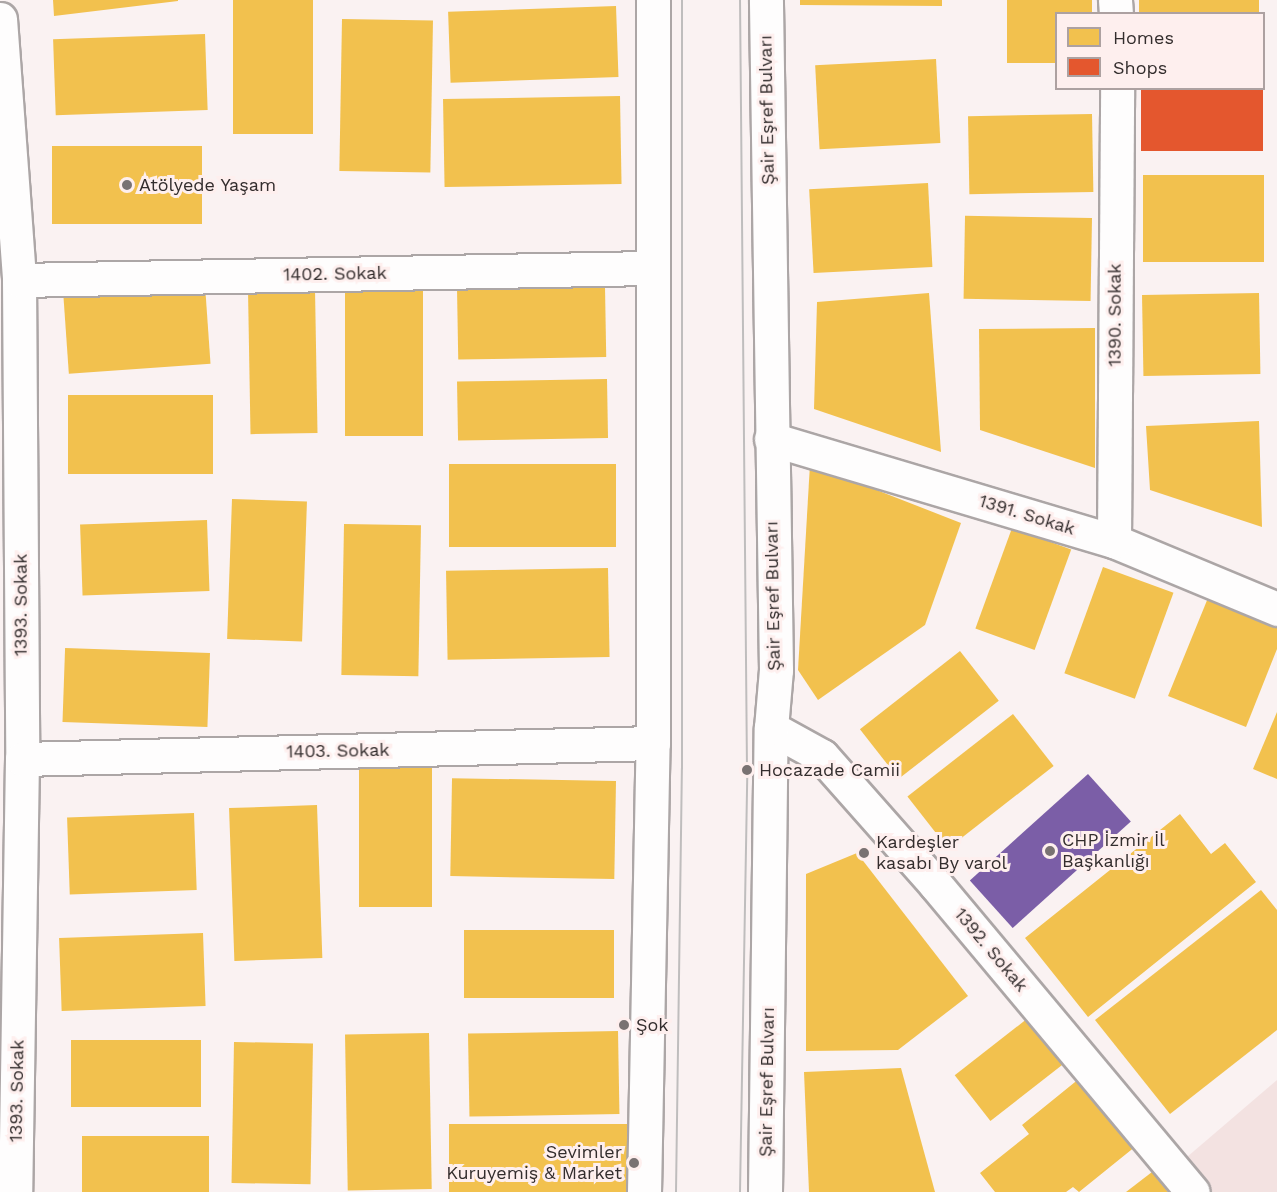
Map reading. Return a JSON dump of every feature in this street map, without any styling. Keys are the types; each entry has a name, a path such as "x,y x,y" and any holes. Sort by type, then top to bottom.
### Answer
{"street":[{"path":"644,1192 653,743 651,268 653,0"},
{"name":"Şair Eşref Bulvarı","path":"765,1192 771,728 776,670 766,0"},
{"name":"1393. Sokak","path":"0,19 19,280 22,759 15,1192"},
{"name":"1390. Sokak","path":"1114,541 1117,90"},
{"name":"1402. Sokak","path":"19,280 651,268"},
{"name":"1391. Sokak","path":"771,439 1114,541 1277,609"},
{"name":"1392. Sokak","path":"771,728 822,756 936,885 1194,1192"},
{"name":"1403. Sokak","path":"22,759 653,743"}],"shaded area":[{"path":"1277,1080 1277,1192 1207,1192 1180,1163"}],"building: Homes":[{"path":"53,0 178,0 178,1 54,16"},
{"path":"233,0 313,0 313,134 233,134"},
{"path":"800,0 942,0 942,6 800,5"},
{"path":"1007,0 1092,0 1092,12 1055,12 1055,63 1007,63"},
{"path":"1139,0 1259,0 1259,12 1139,12"},
{"path":"616,6 618,77 451,83 448,12"},
{"path":"342,19 433,21 430,173 339,171"},
{"path":"205,34 208,110 56,115 53,39"},
{"path":"936,59 940,143 820,149 815,65"},
{"path":"620,96 622,184 445,187 443,99"},
{"path":"1092,114 1093,192 969,194 968,116"},
{"name":"Atölyede Yaşam","path":"52,146 202,146 202,224 52,224"},
{"path":"1143,175 1264,175 1264,262 1143,262"},
{"path":"928,183 932,267 814,273 809,189"},
{"path":"965,216 1092,218 1091,301 964,299"},
{"path":"205,285 211,364 69,374 63,295"},
{"path":"605,287 606,357 458,360 457,290"},
{"path":"315,289 318,433 251,434 248,290"},
{"path":"345,289 423,289 423,436 345,436"},
{"path":"929,293 941,452 814,409 817,302"},
{"path":"1259,293 1260,374 1143,376 1142,295"},
{"path":"1095,328 1095,468 980,430 979,329"},
{"path":"607,379 608,438 458,441 457,382"},
{"path":"68,395 213,395 213,474 68,474"},
{"path":"1259,421 1262,527 1150,490 1146,426"},
{"path":"449,464 616,464 616,547 449,547"},
{"path":"810,464 961,523 925,625 818,700 798,670"},
{"path":"232,499 307,502 302,642 227,639"},
{"path":"207,520 209,591 83,595 80,524"},
{"path":"344,524 421,525 418,676 341,675"},
{"path":"1012,528 1071,550 1035,650 975,629"},
{"path":"1103,567 1173,593 1135,699 1064,673"},
{"path":"608,568 610,657 448,660 446,571"},
{"path":"1210,593 1277,619 1277,649 1246,727 1168,696"},
{"path":"65,648 210,653 207,727 63,722"},
{"path":"960,651 999,701 899,779 860,729"},
{"path":"1277,712 1277,779 1253,769"},
{"path":"1013,714 1054,766 948,849 907,796"},
{"path":"359,764 432,764 432,907 359,907"},
{"path":"452,778 616,781 614,879 450,876"},
{"path":"317,805 322,958 234,961 229,808"},
{"path":"194,813 197,890 70,894 67,817"},
{"path":"1180,814 1211,854 1225,843 1256,882 1088,1017 1025,938"},
{"path":"857,853 968,996 898,1050 806,1051 806,874"},
{"path":"1261,890 1277,910 1277,1030 1170,1114 1095,1020"},
{"path":"464,930 614,930 614,998 464,998"},
{"path":"203,933 206,1006 62,1011 59,938"},
{"path":"1028,1018 1064,1064 990,1121 955,1075"},
{"path":"618,1031 619,1114 469,1117 468,1034"},
{"path":"429,1033 432,1189 348,1190 345,1034"},
{"path":"71,1040 201,1040 201,1107 71,1107"},
{"path":"234,1042 313,1043 311,1184 232,1183"},
{"path":"901,1068 935,1192 809,1192 804,1072"},
{"path":"1080,1078 1136,1146 1079,1192 1073,1187 1066,1192 995,1192 980,1173 1029,1134 1022,1125"},
{"path":"449,1124 629,1124 629,1192 449,1192"},
{"path":"82,1136 209,1136 209,1192 82,1192"},
{"path":"1152,1172 1168,1192 1126,1192"}],"building: Shops":[{"path":"1141,90 1263,90 1263,151 1141,151"}],"building: Offices":[{"name":"CHP İzmir İl Başkanlığı","path":"1088,774 1131,822 1013,928 970,880"}],"tram line":[{"path":"676,1192 682,769 682,0"},
{"path":"740,0 747,770 740,1192"}],"place":[{"name":"Atölyede Yaşam","path":"127,185"},
{"name":"Hocazade Camii","path":"747,770"},
{"name":"CHP İzmir İl Başkanlığı","path":"1050,851"},
{"name":"Kardeşler kasabı By varol","path":"864,853"},
{"name":"Şok","path":"624,1025"},
{"name":"Sevimler Kuruyemiş & Market","path":"634,1163"}]}
